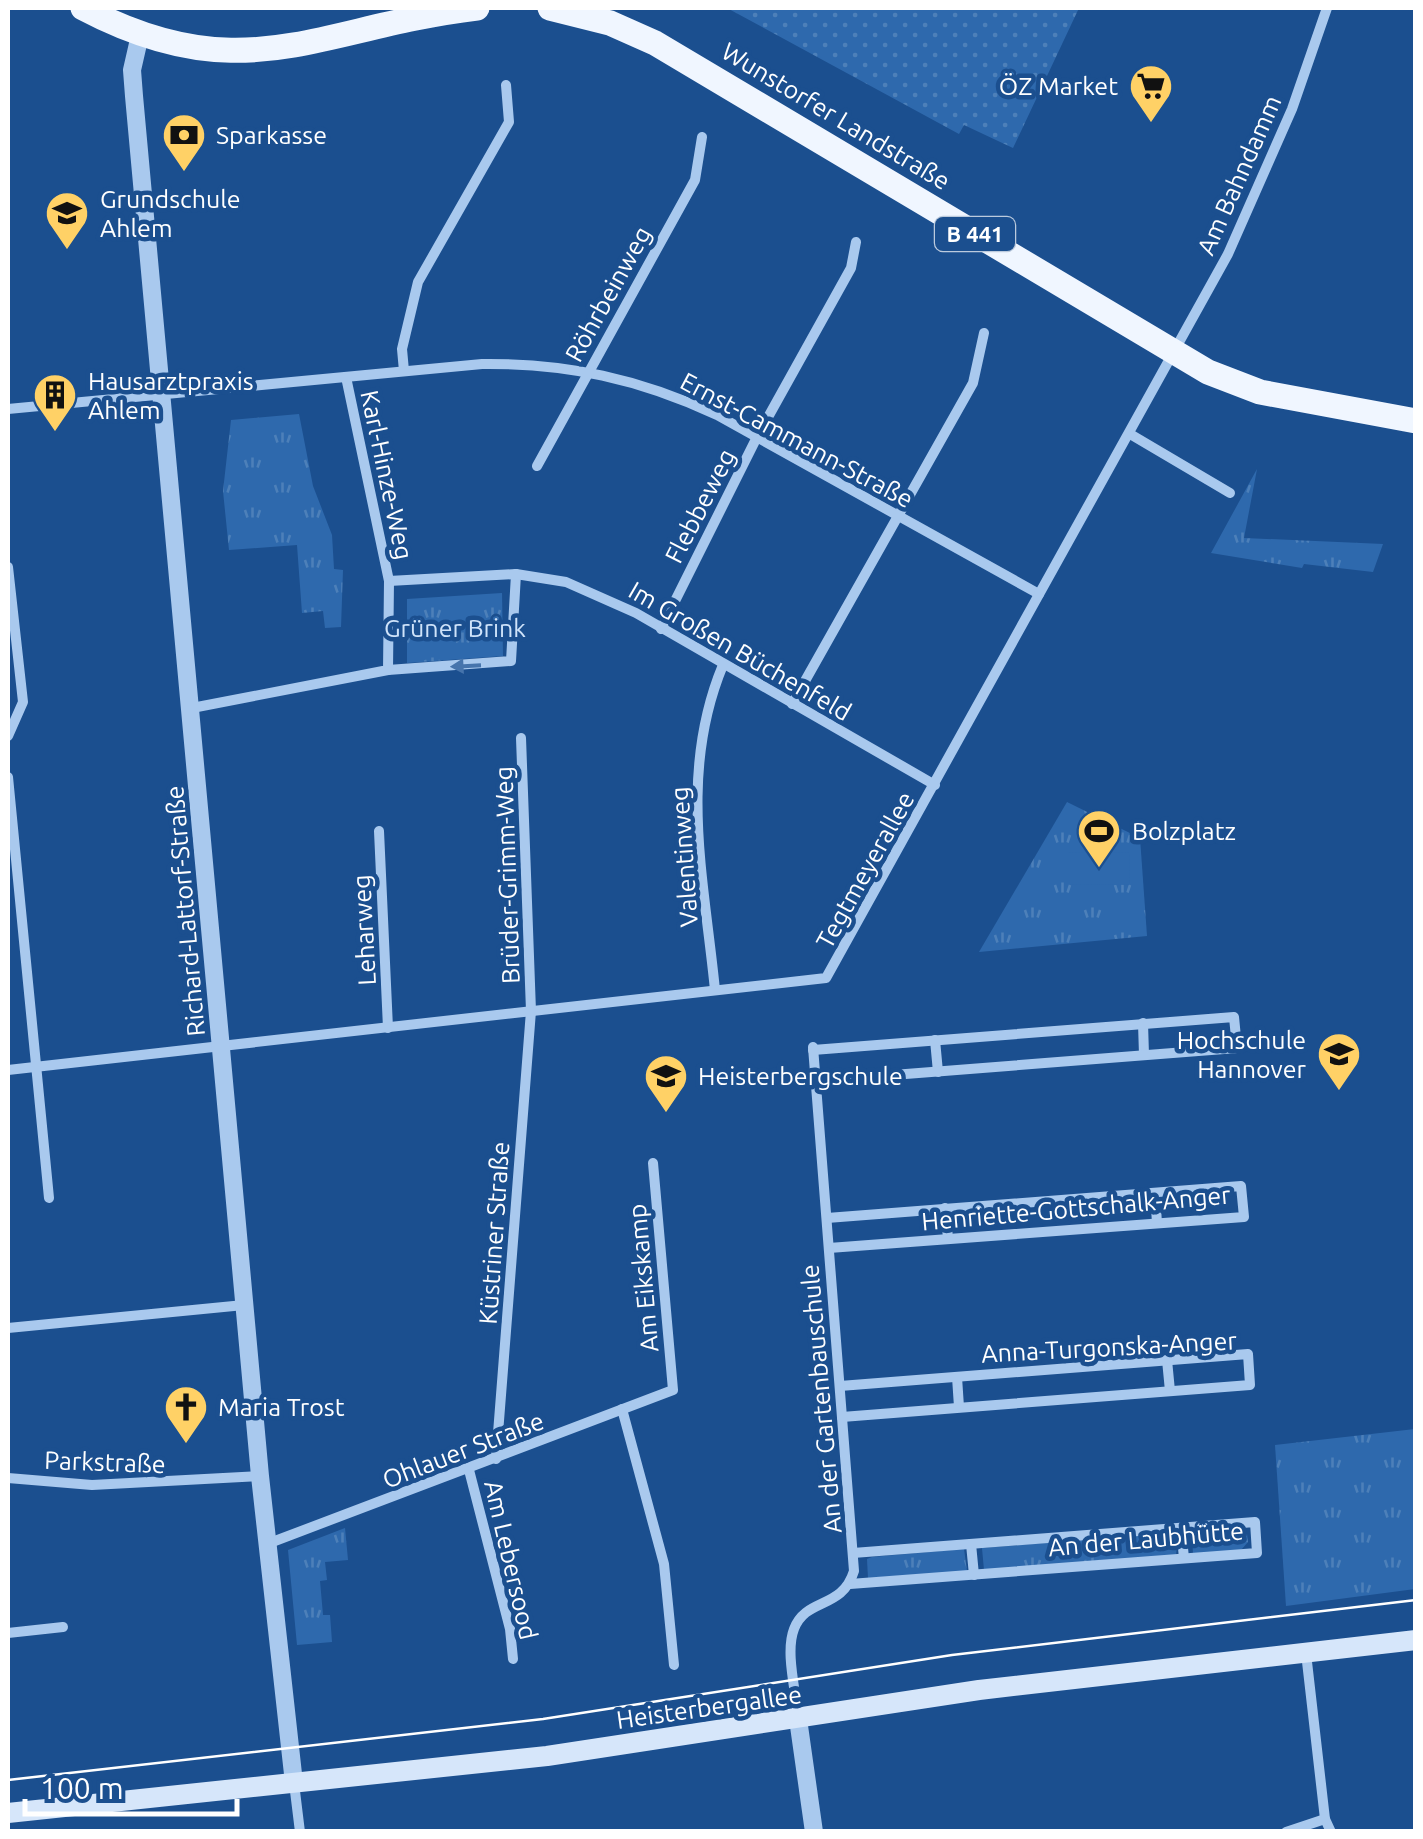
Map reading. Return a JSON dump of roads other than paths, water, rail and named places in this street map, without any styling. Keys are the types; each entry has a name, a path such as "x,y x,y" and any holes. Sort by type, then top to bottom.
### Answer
{"main road":[{"path":"83,8 140,35 207,50 271,51 477,8"},
{"name":"Wunstorfer Landstraße","path":"551,8 610,24 656,43 1174,353 1260,392 1416,421"},
{"name":"Heisterbergallee","path":"8,1812 547,1756 979,1690 1416,1640"}],"street":[{"name":"Am Bahndamm","path":"1174,353 1249,210 1292,109 1328,8"},
{"name":"Richard-Lattorf-Straße","path":"140,35 133,83 260,1476 294,1783"},
{"path":"404,371 402,349 418,282 509,122 506,85"},
{"name":"Röhrbeinweg","path":"537,466 694,180 702,138"},
{"name":"Flebbeweg","path":"661,629 758,437 850,268 856,242"},
{"path":"792,704 973,383 984,333"},
{"name":"Tegtmeyerallee","path":"8,1070 826,978 1174,353"},
{"name":"Ernst-Cammann-Straße","path":"8,408 404,371 518,364 589,370 672,394 758,437 1039,594"},
{"name":"Karl-Hinze-Weg","path":"346,377 389,580"},
{"path":"1130,434 1230,493"},
{"path":"8,566 23,702 8,736"},
{"path":"192,708 388,670 511,661 516,574"},
{"name":"Im Großen Büchenfeld","path":"389,580 516,574 566,582 601,595 934,785"},
{"path":"388,670 389,580"},
{"name":"Valentinweg","path":"716,990 696,812 697,762 704,709 723,665"},
{"name":"Brüder-Grimm-Weg","path":"522,738 532,1011"},
{"path":"8,777 49,1198"},
{"name":"Leharweg","path":"379,832 388,1028"},
{"name":"Küstriner Straße","path":"496,1458 532,1011"},
{"path":"816,1081 938,1072 1236,1048 1234,1017 935,1040 938,1072"},
{"path":"1143,1023 1144,1055"},
{"name":"An der Gartenbauschule","path":"850,1584 853,1553 813,1048 935,1040"},
{"name":"Am Eikskamp","path":"652,1163 673,1390"},
{"name":"Henriette-Gottschalk-Anger","path":"827,1218 1240,1186 1244,1217 829,1248"},
{"path":"1155,1192 1157,1223"},
{"path":"945,1208 948,1238"},
{"path":"8,1328 244,1304"},
{"name":"Anna-Turgonska-Anger","path":"840,1386 1248,1354 1250,1384 842,1417"},
{"path":"1167,1360 1170,1391"},
{"path":"957,1376 959,1407"},
{"name":"Ohlauer Straße","path":"268,1544 673,1390"},
{"path":"622,1409 664,1564 674,1666"},
{"name":"Am Lebersood","path":"469,1470 510,1629 513,1659"},
{"name":"Parkstraße","path":"8,1478 92,1485 260,1476"},
{"name":"An der Laubhütte","path":"850,1584 1257,1552 1255,1522 853,1553"},
{"path":"1181,1528 1184,1558"},
{"path":"972,1544 974,1575"},
{"path":"814,1832 798,1720 792,1640 795,1626 806,1612 842,1596 850,1584"},
{"path":"8,1633 63,1628"},
{"path":"1306,1654 1325,1820 1331,1832"},
{"path":"294,1783 300,1832"},
{"path":"1286,1832 1325,1820"}],"tram line":[{"path":"8,1780 543,1719 952,1655 1416,1600"}],"place":[{"name":"ÖZ Market","path":"1151,124"},
{"name":"Sparkasse","path":"184,173"},
{"name":"Grundschule Ahlem","path":"67,251"},
{"name":"Hausarztpraxis Ahlem","path":"55,433"},
{"name":"Bolzplatz","path":"1099,869"},
{"name":"Hochschule Hannover","path":"1339,1092"},
{"name":"Heisterbergschule","path":"666,1114"},
{"name":"Maria Trost","path":"186,1445"}],"park label":[{"name":"Grüner Brink","path":"455,628"}]}
